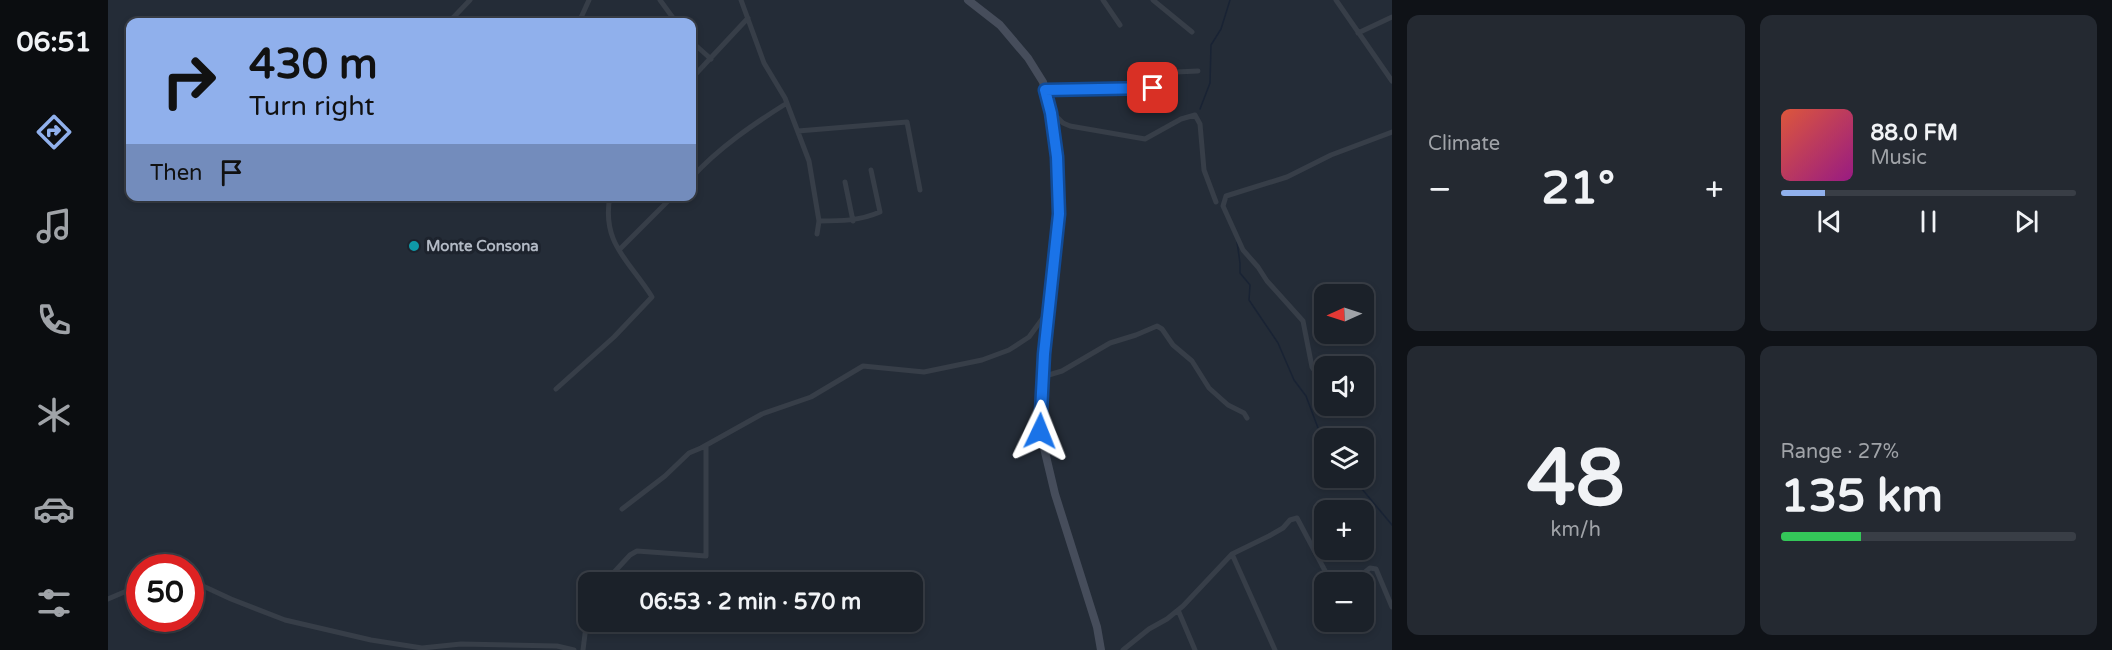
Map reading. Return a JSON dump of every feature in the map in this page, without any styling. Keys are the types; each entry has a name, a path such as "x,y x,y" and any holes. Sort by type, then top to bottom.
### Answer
{"main road":[{"path":"968,0 1000,25 1028,58 1043,82 1050,110 1057,157 1059,214 1042,377 1040,431 1045,460 1097,627 1101,650"}],"street":[{"path":"453,18 470,0"},
{"path":"581,18 589,0"},
{"path":"660,0 673,18"},
{"path":"741,0 764,63 787,103 809,161 819,221 817,234"},
{"path":"1103,0 1120,25"},
{"path":"1153,0 1192,32"},
{"path":"1336,0 1392,81"},
{"path":"1358,33 1392,17"},
{"path":"696,74 748,18"},
{"path":"696,46 711,59"},
{"path":"1045,90 1153,88 1153,73 1198,71"},
{"path":"696,173 720,149 787,103"},
{"path":"1050,110 1066,124 1145,139 1181,119 1195,116 1200,124 1204,170 1216,202"},
{"path":"798,131 907,122 920,190"},
{"path":"1314,370 1303,321 1267,281 1241,246 1223,207 1224,199 1226,196 1287,177 1322,159 1392,132"},
{"path":"819,221 853,221 880,212 871,170"},
{"path":"845,182 853,221"},
{"path":"556,389 614,337 652,297 613,239 607,218 609,201"},
{"path":"619,250 668,201"},
{"path":"622,509 665,476 689,453 706,446 762,414 811,397 863,366 924,372 982,360 1009,350 1029,337 1049,310"},
{"path":"1042,377 1062,371 1110,343 1157,326 1162,328 1173,345 1192,361 1209,388 1228,405 1244,413 1247,418"},
{"path":"614,572 630,555 637,551 706,556 706,446"},
{"path":"1123,650 1178,610 1232,554 1283,528 1290,520 1297,518 1326,572"},
{"path":"1232,554 1275,650"},
{"path":"1365,572 1370,568 1376,568 1392,607"},
{"path":"204,586 285,620 385,642 422,648 443,644 461,644 557,646 574,650"},
{"path":"108,599 126,591"},
{"path":"1178,610 1195,650"},
{"path":"583,650 585,632"},
{"path":"381,650 385,642"}],"waterway":[{"path":"1200,109 1210,83 1211,45 1221,29 1230,0"},
{"path":"1237,242 1240,273 1250,285 1249,300 1278,343 1294,380 1306,396 1318,428"},
{"path":"1361,488 1392,525"}],"place":[{"name":"Monte Consona","path":"414,246"}],"route":[{"path":"1040,431 1044,354 1059,214 1057,157 1051,113 1045,90 1153,88"}]}
